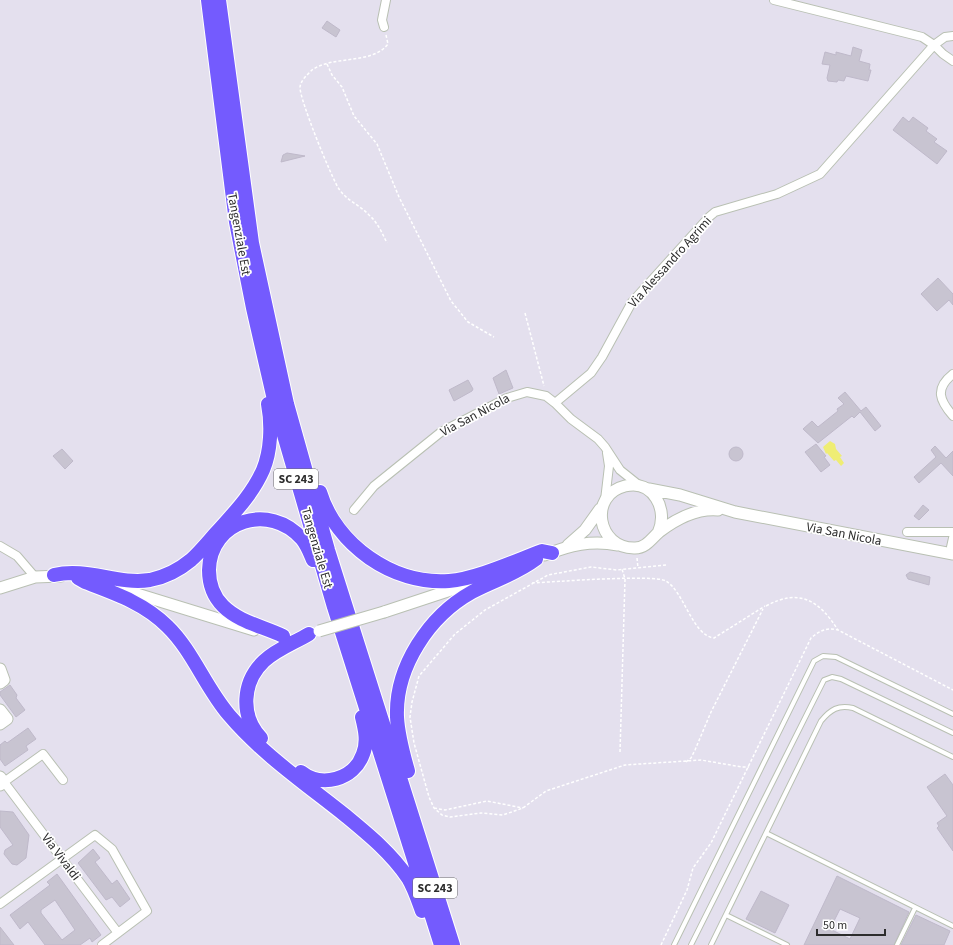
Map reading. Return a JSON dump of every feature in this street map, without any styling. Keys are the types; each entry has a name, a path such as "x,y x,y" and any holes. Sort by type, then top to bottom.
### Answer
{"highway":[{"name":"Tangenziale Est","path":"208,0 236,222 259,337 275,404 334,608 442,945"},
{"name":"Tangenziale Est","path":"219,0 252,243 287,404 328,550 453,945"},
{"path":"54,575 66,572 79,572 122,580 137,581 160,578 172,573 191,560 236,511 258,480 266,461 268,449 270,416 258,348 259,337"},
{"path":"287,404 302,432 322,500 328,512 347,540 360,552 378,563 415,577 435,581 450,581 483,572 542,551 558,550"},
{"path":"282,636 234,615 222,605 213,593 209,578 209,562 213,548 232,526 247,520 262,519 277,522 290,529 302,539 310,553 328,600 334,608"},
{"path":"418,832 418,815 398,728 398,702 406,668 422,638 446,611 472,592 521,570 536,559"},
{"path":"78,578 134,602 167,626 187,650 214,694 237,724 263,749 366,832 390,854 409,880 434,945"},
{"path":"314,633 272,655 263,662 250,681 246,694 246,706 248,719 253,730 303,774 314,780 326,781 339,778 350,772 363,755 366,743 365,729 349,665 349,651"}],"street":[{"path":"384,27 382,20 385,0"},
{"path":"774,0 922,37 953,61"},
{"path":"934,45 945,38 953,36"},
{"name":"Via Alessandro Agrimi","path":"556,403 591,373 632,302 709,217 715,212 777,194 820,174 934,45"},
{"path":"953,374 943,385 940,396 942,402 953,416"},
{"name":"Via San Nicola","path":"354,510 374,486 441,432 468,416 519,393 526,392 546,396 556,403 571,419 605,447 620,470 644,488 661,506 663,516 658,533"},
{"path":"605,447 609,466 600,520 602,528 610,539 618,545"},
{"name":"Via San Nicola","path":"558,550 585,530 612,492 627,485 680,495 735,512"},
{"name":"Via San Nicola","path":"558,550 588,542 637,548 651,541 658,533 678,519 694,512 715,510 735,512 953,554"},
{"path":"907,532 953,532"},
{"path":"953,538 951,547 953,550"},
{"path":"0,546 17,556 35,577"},
{"path":"0,588 35,577 54,575 78,578 254,630 282,636 314,633 429,599 558,550"},
{"path":"0,669 4,680 0,683"},
{"path":"0,710 7,719 0,724"},
{"path":"1,782 43,754 63,780"},
{"name":"Via Vivaldi","path":"1,782 62,858 118,933"},
{"path":"0,904 95,835 112,848 147,911 102,945"}],"lane":[{"path":"674,945 814,661 823,656 836,657 953,714"},
{"path":"691,945 824,680 832,677 842,679 953,733"},
{"path":"711,945 821,721 829,711 841,706 853,708 953,757"},
{"path":"766,834 953,926"},
{"path":"897,945 915,908"},
{"path":"726,915 787,945"}],"path":[{"path":"384,27 388,40 384,49 356,58 327,64 313,70 303,80 300,87 304,107 335,182 344,195 369,214 379,226 387,243"},
{"path":"327,64 332,75 342,87 354,116 377,144 399,197 451,301 468,322 494,337"},
{"path":"525,313 546,396"},
{"path":"666,565 622,569 586,568 548,575 531,583 485,610 455,634 427,665 416,683 412,702 411,729 429,797 434,808 442,815 450,817 481,813 504,815 522,808 546,791 625,765 701,760 742,767 749,766"},
{"path":"620,752 625,579 622,569"},
{"path":"531,583 655,577 666,580 673,586 703,634 714,638 723,634 765,606 782,599 805,598 819,606 838,630"},
{"path":"686,762 691,758 711,712 765,606"},
{"path":"434,808 445,810 487,801 522,808"}],"shaded area":[{"path":"830,441 835,444 836,449 842,456 840,457 844,463 841,466 836,460 834,461 827,453 826,454 823,447"}],"building":[{"path":"327,21 340,30 336,37 322,28"},
{"path":"853,47 862,50 859,61 870,64 869,70 871,70 868,81 846,76 844,81 828,81 827,78 830,65 822,64 825,52 836,55 836,52 851,56"},
{"path":"903,117 909,122 913,117 928,128 926,131 937,139 934,142 947,151 937,164 893,130"},
{"path":"287,153 305,156 281,162 283,155"},
{"path":"938,278 953,294 953,305 949,300 937,311 921,294"},
{"path":"506,370 513,388 499,394 493,378"},
{"path":"468,380 473,389 472,391 454,401 449,390"},
{"path":"845,392 861,411 866,407 881,426 875,431 860,412 854,418 852,416 818,443 803,429 812,421 818,427 838,411 837,409 844,404 838,398"},
{"path":"816,444 826,456 824,457 830,465 821,472 805,452"},
{"path":"935,446 946,458 953,451 953,476 941,463 919,483 914,477 936,457 931,450"},
{"path":"736,447 741,449 743,454 741,459 736,461 731,459 729,454 731,449"},
{"path":"62,449 73,461 65,469 53,456"},
{"path":"923,505 929,510 919,520 914,516"},
{"path":"910,572 930,577 929,585 908,579 906,575"},
{"path":"10,685 17,695 16,698 25,710 16,717 0,695 0,692"},
{"path":"28,728 36,739 26,746 28,750 5,766 0,759 0,745 5,741 7,743"},
{"path":"945,774 953,785 953,851 937,828 939,826 937,823 947,816 927,787"},
{"path":"0,811 13,812 29,835 26,858 17,865 12,864 4,854 5,850 13,845 0,827"},
{"path":"93,849 100,858 95,862 112,884 117,880 130,899 120,907 112,897 106,900 78,863"},
{"path":"57,874 101,935 92,942 90,938 80,945 45,945 28,922 20,929 10,915 50,885 47,882","holes":["55,900 75,930 62,940 41,913 41,910"]},
{"path":"837,876 909,912 894,945 804,945","holes":["840,909 860,918 850,939 830,929"]},
{"path":"761,891 789,905 775,933 746,919"},
{"path":"916,915 950,931 944,945 901,945"},
{"path":"0,927 14,945 0,945"}]}
